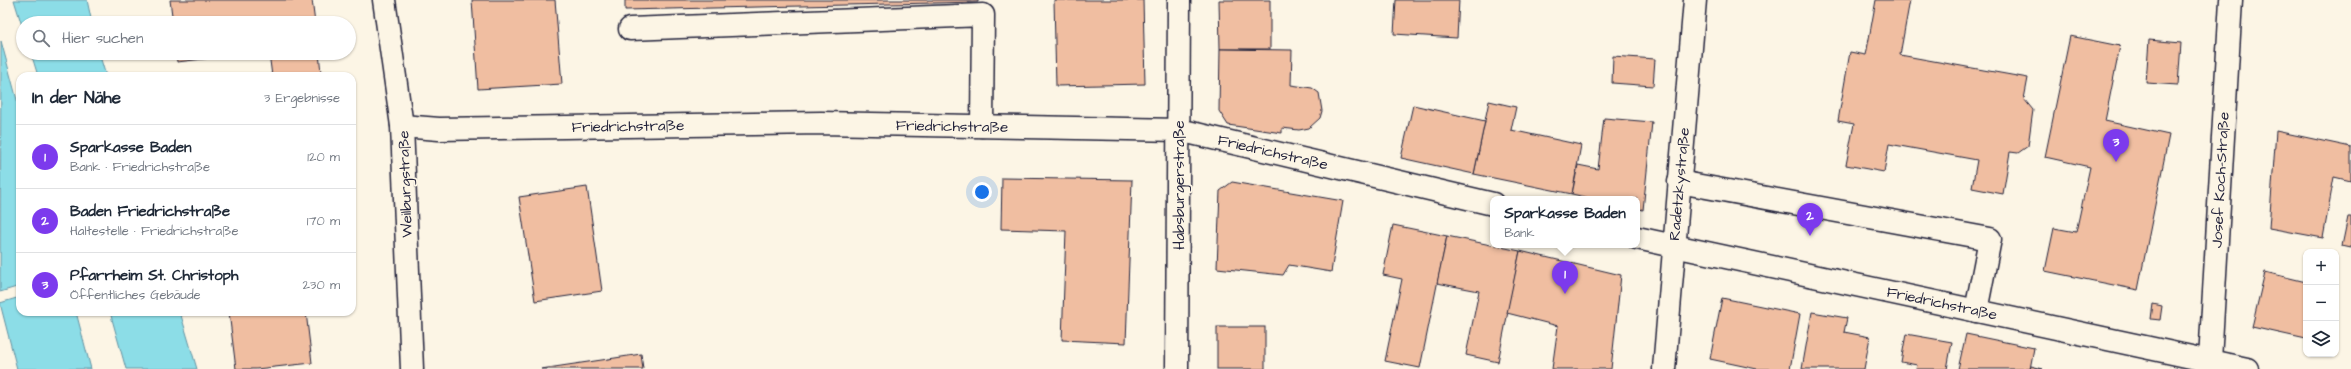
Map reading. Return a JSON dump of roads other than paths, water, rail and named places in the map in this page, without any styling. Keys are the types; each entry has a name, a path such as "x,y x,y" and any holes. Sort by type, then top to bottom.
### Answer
{"street":[{"name":"Weilburgstraße","path":"384,0 402,126 412,369"},
{"name":"Habsburgerstraße","path":"1177,369 1179,0"},
{"name":"Radetzkystraße","path":"1664,369 1695,0"},
{"name":"Josef Koch-Straße","path":"2210,360 2231,0"},
{"path":"630,29 983,16 982,126"},
{"name":"Friedrichstraße","path":"402,126 438,129 821,124 1179,130 1490,203"},
{"path":"1679,182 1990,239 1976,311"},
{"name":"Friedrichstraße","path":"1640,239 2247,369"}],"water":[{"path":"14,0 87,0 90,16 19,16"},
{"path":"1,41 16,96 16,287 0,292"},
{"path":"33,60 101,60 105,72 37,72"},
{"path":"16,298 16,316 77,316 91,369 17,369 0,303"},
{"path":"111,316 181,316 197,369 126,369"}],"place":[{"name":"Pfarrheim St. Christoph","path":"2116,162"},
{"name":"Baden Friedrichstraße","path":"1810,236"},
{"name":"Sparkasse Baden","path":"1565,294"}]}
